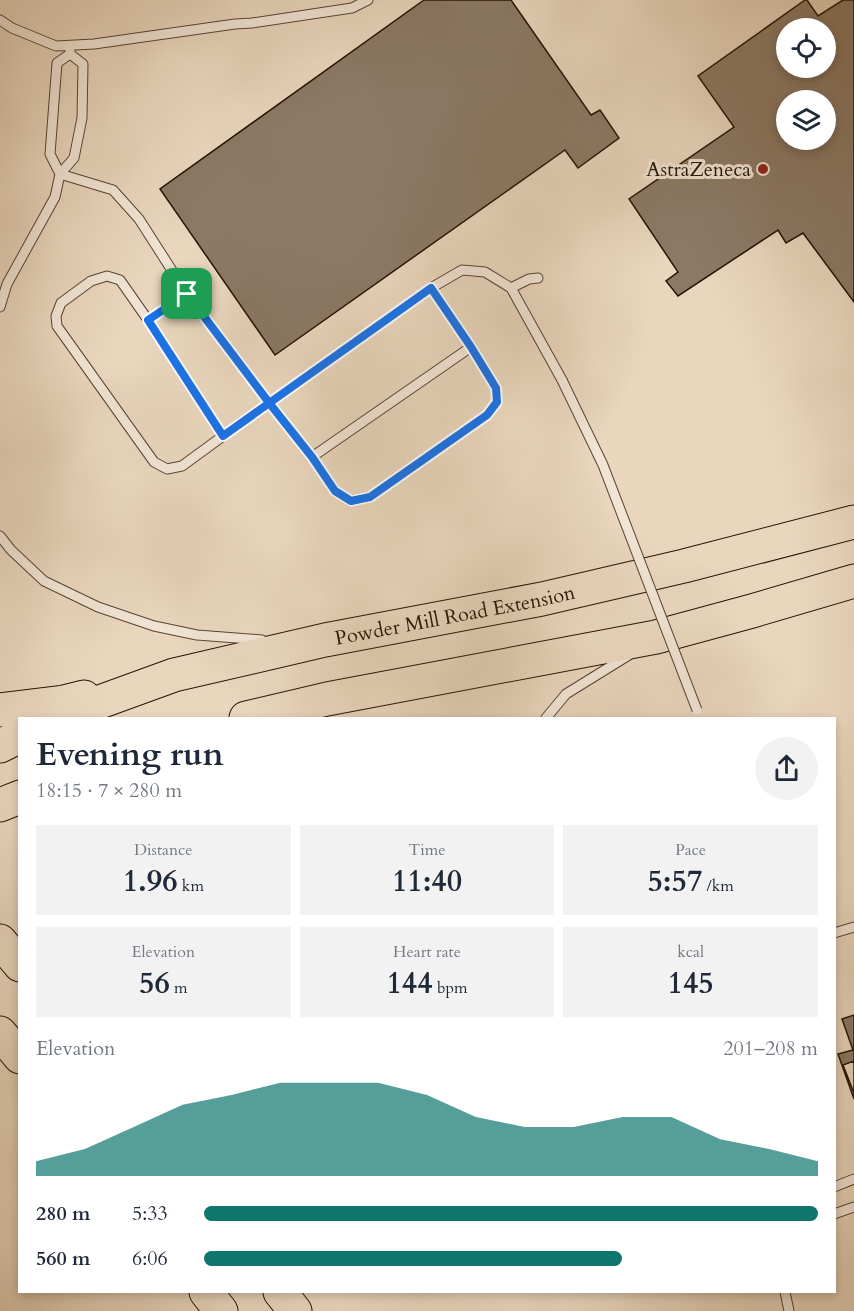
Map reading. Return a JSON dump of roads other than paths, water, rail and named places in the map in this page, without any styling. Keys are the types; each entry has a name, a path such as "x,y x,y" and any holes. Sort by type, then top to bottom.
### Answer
{"highway":[{"name":"Powder Mill Road Extension","path":"62,717 174,675 325,640 542,599 740,553 854,522"},
{"path":"250,717 327,699 656,637 854,581"},
{"path":"0,710 64,702 174,675"},
{"path":"0,746 18,737"},
{"path":"0,805 18,797"},
{"path":"0,942 18,963"},
{"path":"0,1033 18,1056"},
{"path":"207,1293 221,1311"},
{"path":"281,1293 295,1311"}],"lane":[{"path":"0,20 28,36 70,50 105,42 352,8 368,0"},
{"path":"70,50 57,63 50,154 60,174 113,189 139,219 187,294 312,457 335,491 351,501 370,497 487,415 497,402 496,388 431,288"},
{"path":"0,307 8,284 56,197 60,174 74,158 82,118 83,64 70,50"},
{"path":"223,436 120,280 107,276 92,281 61,303 56,316 57,326 154,462 167,469 182,466 431,288 462,270 485,272 511,288 562,380 603,465 698,714"},
{"path":"511,288 529,279 538,278"},
{"path":"148,320 187,294"},
{"path":"312,457 471,347"},
{"path":"0,537 10,550 44,581 98,607 154,626 197,635 272,640"},
{"path":"547,717 566,694 656,637"},
{"path":"283,640 325,640"},
{"path":"836,932 854,927"},
{"path":"836,1186 854,1179"},
{"path":"836,1213 854,1208"},
{"path":"785,1293 789,1311"}],"place":[{"name":"AstraZeneca","path":"763,169"}]}
